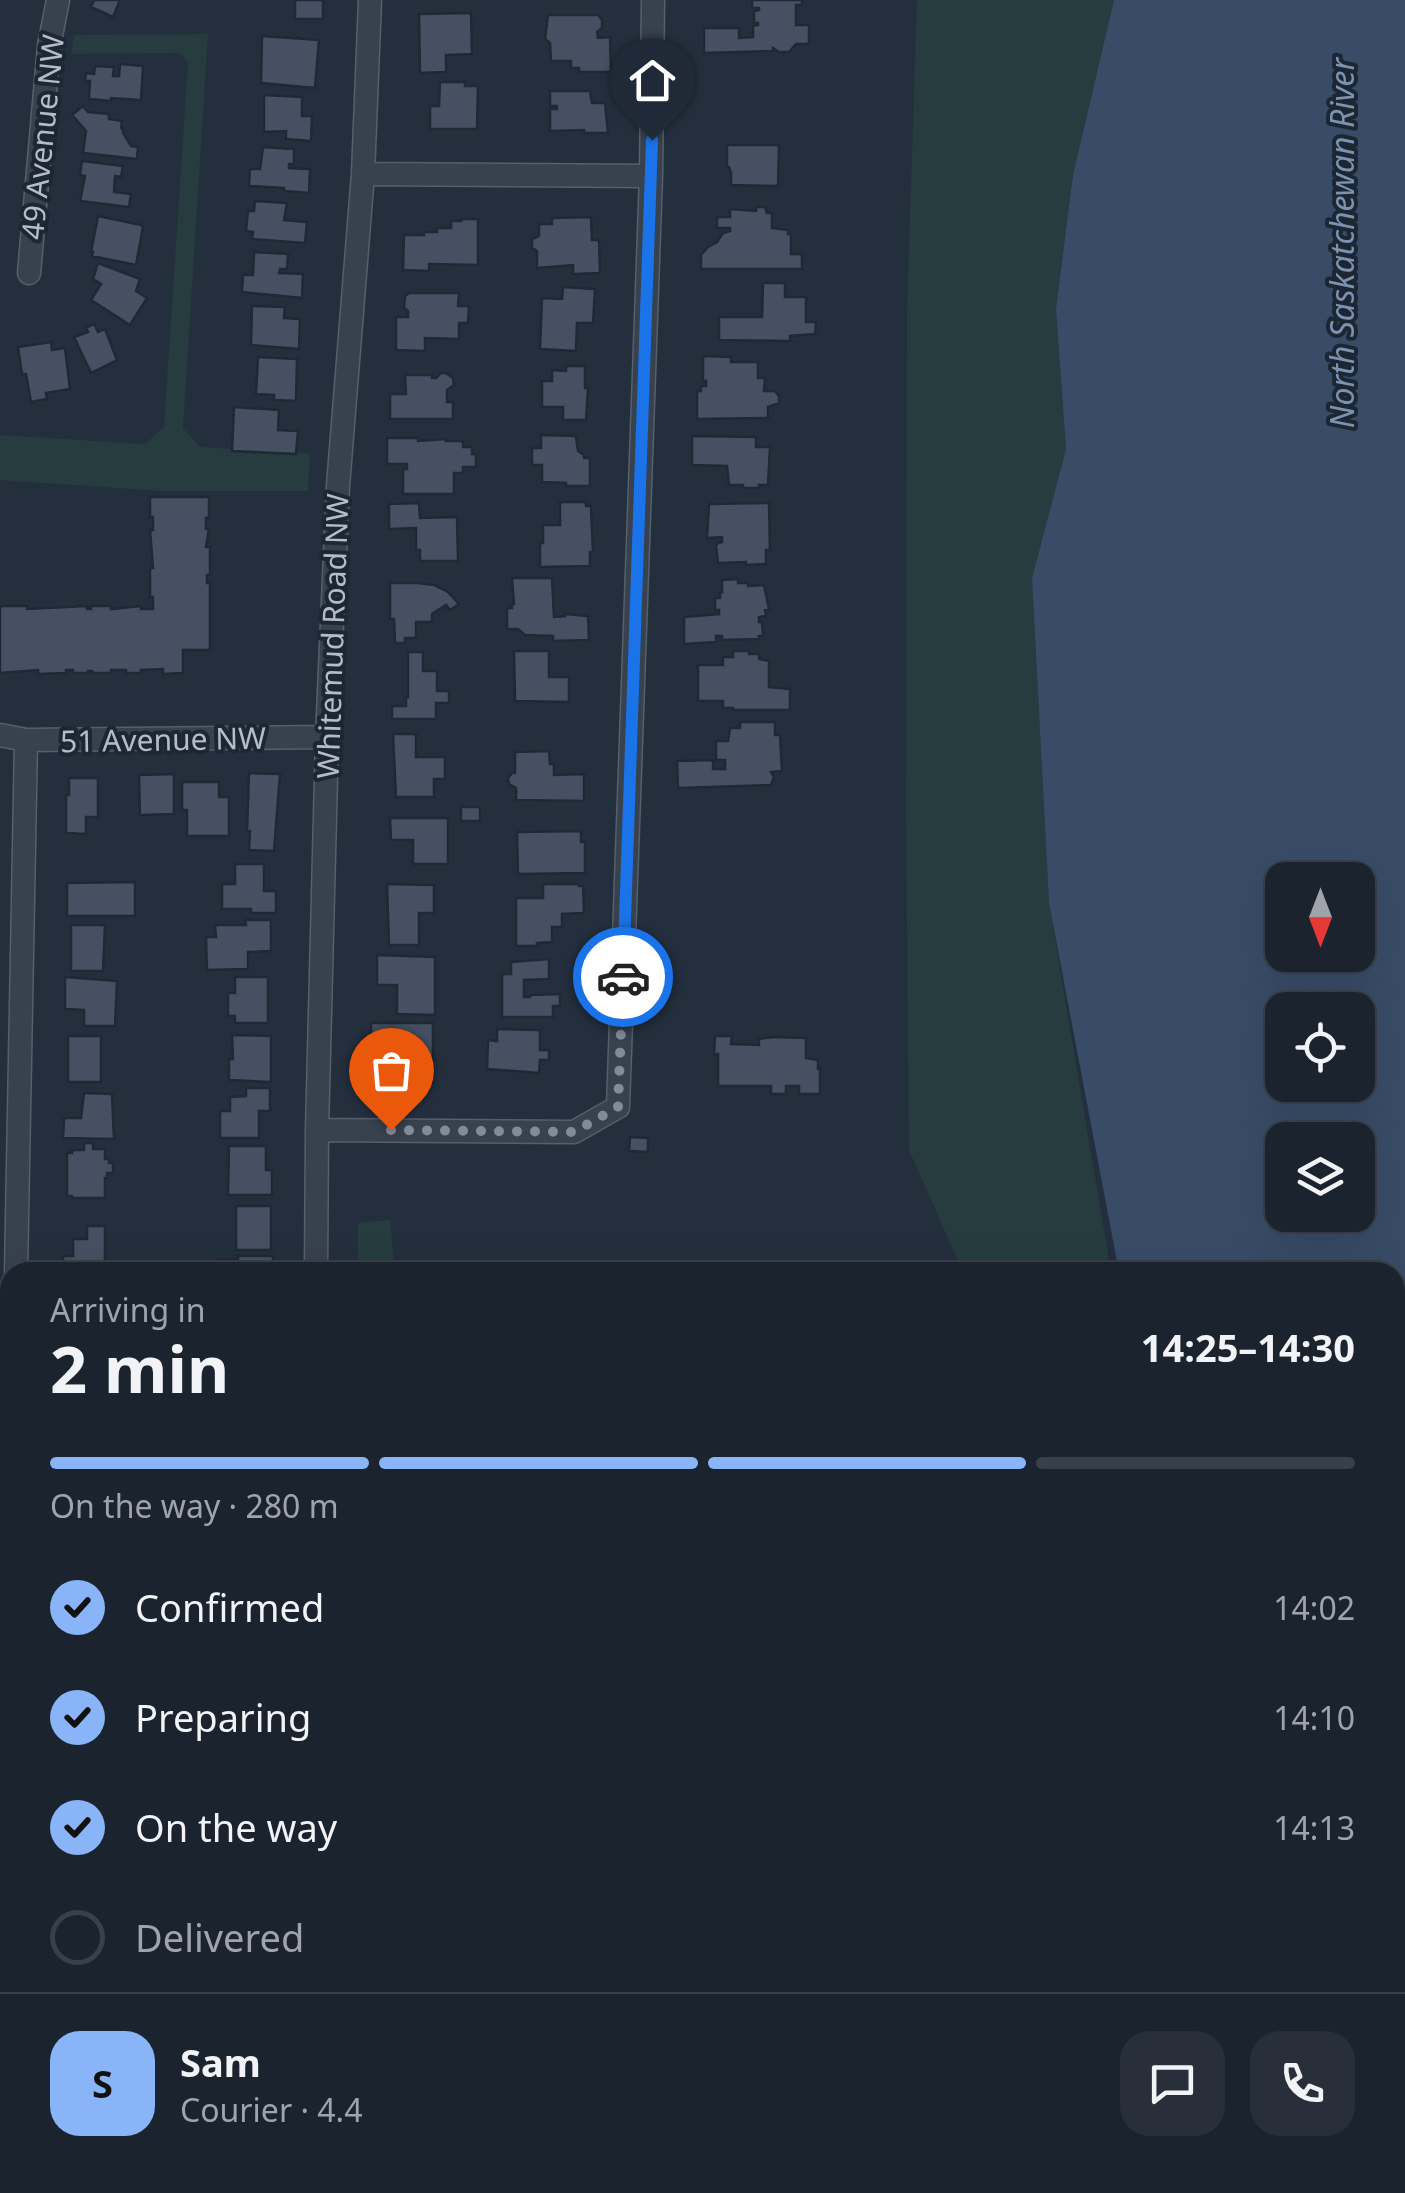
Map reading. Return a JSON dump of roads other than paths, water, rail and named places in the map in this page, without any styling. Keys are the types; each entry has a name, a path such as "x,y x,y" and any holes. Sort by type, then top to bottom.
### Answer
{"street":[{"name":"49 Avenue NW","path":"28,274 49,46 58,0"},
{"name":"Whitemud Road NW","path":"316,1262 327,737 338,486 364,174 370,0"},
{"path":"317,1130 574,1132 618,1107 654,0"},
{"path":"364,174 651,176"},
{"name":"51 Avenue NW","path":"0,735 26,740 327,737"},
{"path":"16,1262 26,740"}],"water":[{"name":"North Saskatchewan River","path":"1114,0 1405,0 1405,1262 1117,1262 1049,903 1032,578 1066,449 1056,309 1073,175"}]}
